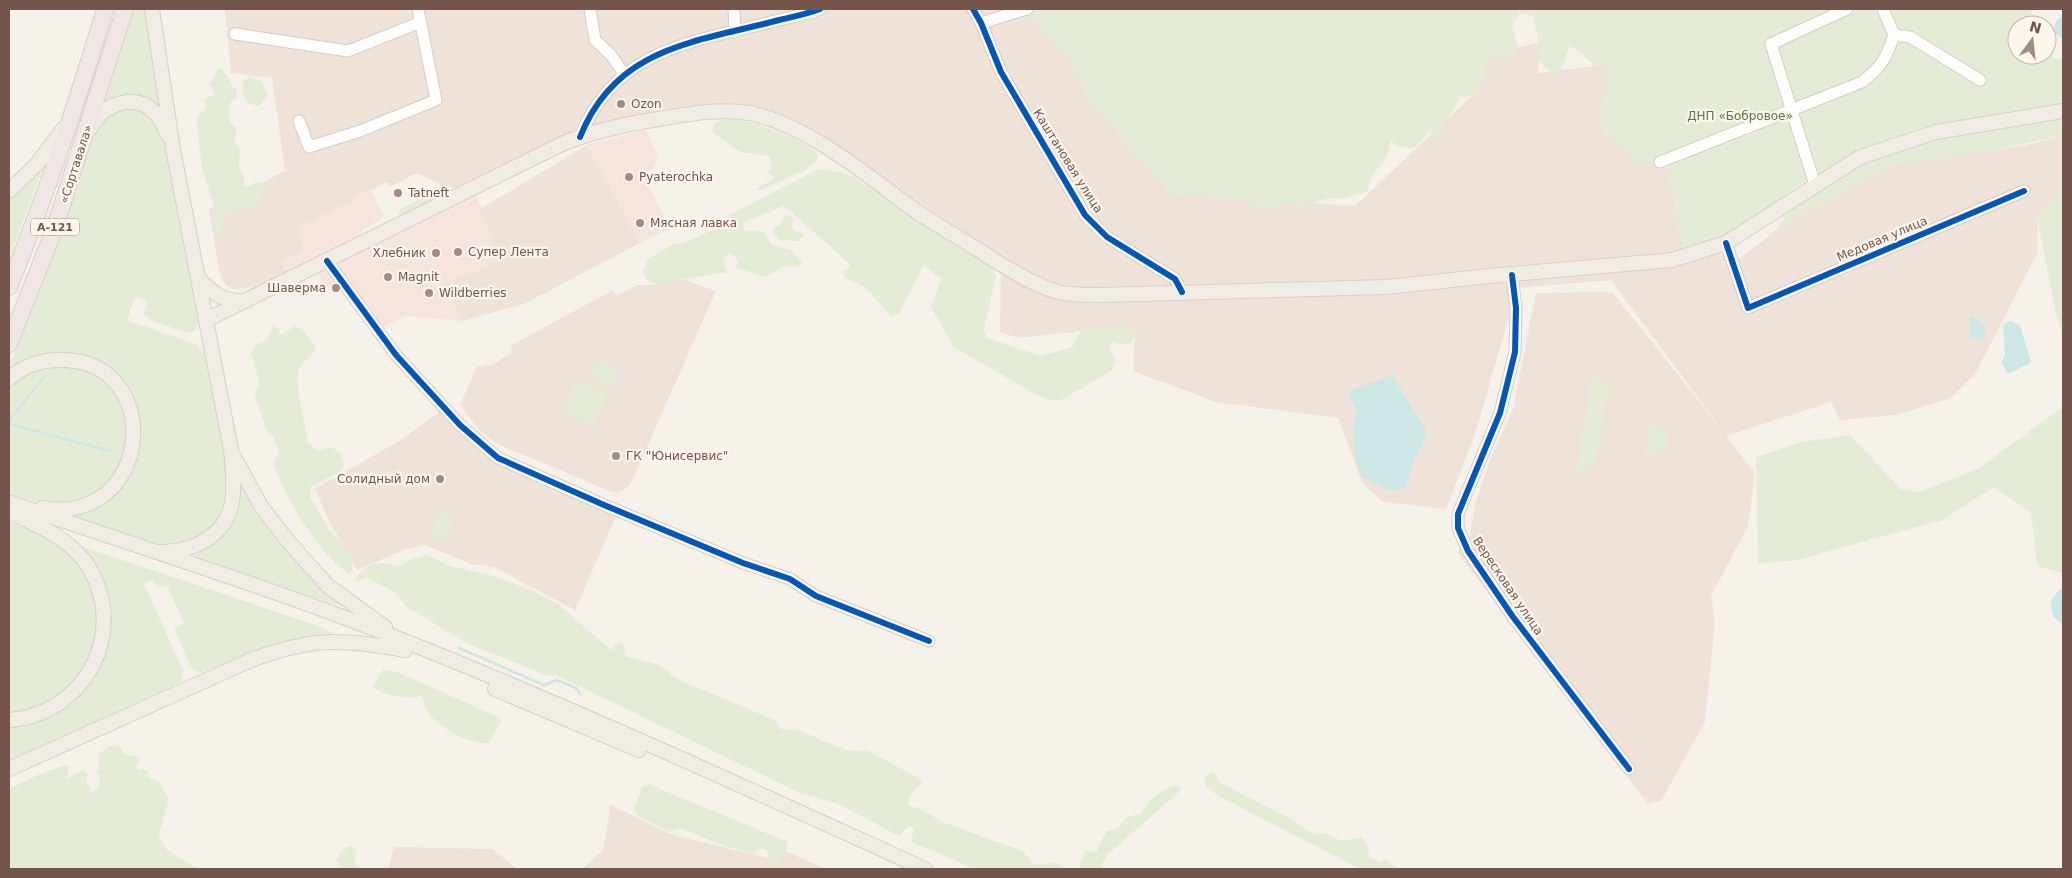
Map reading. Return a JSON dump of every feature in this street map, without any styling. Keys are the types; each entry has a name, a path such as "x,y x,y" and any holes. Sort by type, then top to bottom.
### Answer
{"highway":[{"name":"«Сортавала»","path":"9,288 69,120 105,9"},
{"name":"«Сортавала»","path":"9,344 53,233 125,9"}],"main road":[{"path":"152,9 173,149 231,450 233,493 226,519 214,535 193,547 174,552 155,552"},
{"path":"86,134 101,114 113,105 126,101 139,103 153,110 162,123 173,149"},
{"path":"206,320 232,309 580,137 638,122 705,111 727,110 750,114 770,119 796,130 823,146 937,224 1015,273 1058,292 1100,295 1386,287 1672,260 1726,243 1860,157 1936,132 2063,112"},
{"path":"9,191 37,164 69,120"},
{"path":"198,278 216,296 225,299 249,300"},
{"path":"211,345 222,321 232,309"},
{"path":"9,379 30,365 50,359 72,360 91,366 108,376 121,390 131,409 134,427 134,447 127,467 114,486 98,499 77,508 54,510 11,507"},
{"path":"231,450 260,506 287,540 328,586 405,646"},
{"path":"11,507 405,646"},
{"path":"11,507 155,552 321,609 782,812 924,869"},
{"path":"9,720 24,719 48,711 67,699 82,683 94,665 101,643 103,622 101,598 95,580 87,565 59,536 11,507"},
{"path":"9,769 251,660 278,650 304,644 334,641 405,646"}],"street":[{"path":"299,121 310,147 360,132 436,100 418,9"},
{"path":"590,9 595,40 611,54 624,74"},
{"path":"734,9 734,32"},
{"path":"580,137 601,98 624,74 646,59 686,42 734,32 820,9"},
{"name":"Каштановая улица","path":"973,9 981,23 1001,72 1085,216 1107,237 1175,279 1182,292"},
{"path":"981,23 1027,9"},
{"path":"1815,185 1771,44 1847,9"},
{"path":"1660,162 1862,82 1879,68 1888,55 1894,35 1883,9"},
{"path":"235,34 348,51 421,22"},
{"path":"1894,35 1910,37 1980,80"},
{"name":"Медовая улица","path":"1726,243 1748,308 2024,191"},
{"path":"327,261 396,355 484,448 498,458 519,469 744,563 790,579 816,596 929,641"},
{"name":"Вересковая улица","path":"1512,275 1516,308 1516,352 1500,413 1458,514 1458,528 1468,551 1513,617 1629,769"}],"shaded area":[{"path":"225,9 1004,9 1009,15 1036,20 1051,41 1072,58 1089,101 1172,194 1355,206 1472,96 1488,54 1539,43 1539,73 1609,64 1669,171 1682,247 1740,258 1775,231 1892,164 2027,145 2063,136 2063,185 2037,217 2038,252 1975,374 1951,398 1896,415 1840,420 1831,402 1726,436 1755,473 1748,526 1711,596 1715,622 1705,722 1661,801 1648,804 1457,552 1470,535 1475,505 1490,460 1513,409 1536,293 1612,292 1722,430 1611,280 1517,288 1475,435 1446,509 1383,502 1362,482 1338,418 1216,402 1133,371 1135,330 1112,328 1018,338 1000,332 1001,258 794,121 750,105 692,107 591,126 560,136 456,187 445,187 417,173 390,187 387,182 298,228 305,252 283,261 286,274 260,287 233,289 222,280 219,270 209,209 285,171 272,78 231,73"},
{"path":"646,130 658,157 654,168 643,174 670,229 640,243 587,145"},
{"path":"587,145 640,243 524,304 462,321 443,283 502,260 479,213 482,208"},
{"path":"371,190 384,217 363,230 352,241 286,274 282,261 304,252 297,228"},
{"path":"474,193 482,208 479,213 502,260 444,283 461,321 405,316 382,328 344,278 325,288 317,271"},
{"path":"685,280 716,291 632,481 627,488 620,492 612,492 497,444 480,431 460,405 477,367 487,364 489,366 492,365 513,352 510,346 613,290 616,296 637,285 656,285 657,282"},
{"path":"440,412 481,452 495,461 617,514 575,610 494,567 471,564 425,545 406,549 357,570 327,517 315,489 399,441"},
{"path":"611,805 670,834 775,860 785,851 826,869 581,869 603,851"},
{"path":"394,847 493,849 517,869 388,869"}],"green space":[{"path":"134,9 148,9 165,111 126,96 105,102"},
{"name":"ДНП «Бобровое»","path":"1004,9 2033,9 2031,15 2007,15 2007,65 2057,65 2057,59 2063,60 2063,106 1860,153 1799,185 1739,228 1713,242 1682,247 1669,171 1653,160 1637,163 1616,141 1603,134 1601,105 1608,90 1609,64 1594,66 1582,53 1569,46 1564,63 1556,78 1539,61 1539,43 1533,16 1520,13 1512,25 1518,48 1511,60 1497,52 1488,55 1483,88 1472,96 1461,97 1439,133 1428,133 1414,148 1398,147 1391,141 1388,155 1372,176 1367,192 1340,199 1330,198 1298,207 1284,202 1263,210 1242,200 1172,194 1089,101 1072,58 1051,41 1036,21 1009,15"},
{"path":"220,67 230,80 231,86 236,88 237,97 229,104 229,121 237,128 234,141 240,149 239,168 243,174 245,187 251,186 256,182 264,183 261,197 255,206 231,210 220,221 222,233 218,237 214,234 212,223 215,211 202,167 196,118 205,109 205,98 215,95 209,83"},
{"path":"249,77 262,81 268,96 259,106 249,103 244,98 242,82"},
{"path":"138,108 150,114 163,139 198,322 195,330 188,333 150,320 144,313 147,301 135,297 127,320 195,344 204,353 228,475 226,506 217,524 202,536 184,543 174,544 155,543 135,538 75,516 98,507 120,489 129,477 139,452 141,433 138,414 132,396 121,380 107,367 90,358 71,354 45,355 9,367 60,236 93,138 104,117 116,109"},
{"path":"725,119 756,123 792,137 817,152 818,159 807,169 760,191 756,189 775,178 768,172 772,167 769,156 740,152 712,132 714,124"},
{"path":"2063,119 2063,136 1983,152 1892,164 1775,231 1795,203 1863,160 1961,133"},
{"path":"819,169 849,174 993,269 996,275 984,330 987,338 1041,356 1072,347 1081,331 1123,323 1136,331 1132,342 1124,345 1112,342 1109,349 1116,360 1112,371 1059,401 1044,399 954,347 931,307 941,279 924,265 899,313 891,317 865,287 845,278 842,271 848,270 850,264 784,206 743,223 744,231 763,231 772,245 791,250 802,262 799,267 783,266 766,277 736,268 738,261 734,255 728,254 723,259 727,272 655,284 647,280 643,271 648,259 674,244 684,243 710,231 716,222"},
{"path":"39,171 41,172 9,260 9,198"},
{"path":"2063,185 2063,335 2056,314 2037,217"},
{"path":"431,194 436,199 401,217 399,215 400,209"},
{"path":"785,215 791,216 794,220 791,227 797,233 803,232 805,234 799,241 780,240 772,233 775,226 780,225"},
{"path":"273,326 279,329 281,335 295,326 303,330 316,348 301,365 298,374 299,393 308,443 318,451 332,447 341,454 344,465 340,472 310,487 310,496 330,531 352,554 353,570 349,574 328,555 309,532 286,493 274,466 279,451 273,436 267,432 255,396 259,383 251,352 256,344 267,341"},
{"path":"602,360 619,375 607,388 590,373"},
{"path":"50,365 79,368 105,381 109,384 120,402 125,417 126,444 123,457 117,469 100,490 76,502 59,504 42,502 9,493 9,388 33,370"},
{"path":"1593,373 1609,385 1595,466 1576,473"},
{"path":"576,381 607,394 593,426 562,413"},
{"path":"2063,407 2063,573 2037,566 2031,513 1994,487 1942,520 1797,560 1758,564 1756,457 1801,442 1850,435 1901,489 1919,492 1979,468"},
{"path":"1651,423 1669,434 1666,450 1645,458"},
{"path":"240,478 261,515 298,564 344,606 342,607 194,556 219,540 231,525 239,498"},
{"path":"441,510 455,517 444,543 429,537"},
{"path":"9,521 50,540 71,557 81,569 89,584 97,616 93,650 87,665 76,681 48,704 9,714"},
{"path":"81,546 316,625 334,633 277,643 200,673 191,667 175,631 176,627 184,623 167,586 157,587 152,580 144,584 183,670 181,682 9,761 9,726 29,723 48,716 65,706 93,678 103,660 108,641 109,610 102,581 93,563"},
{"path":"427,555 451,566 490,575 529,589 558,604 611,650 619,642 624,645 625,656 657,664 679,680 775,720 781,729 798,730 846,750 868,751 919,778 922,783 909,796 908,806 918,808 943,822 1022,851 1034,864 1058,863 1063,869 975,869 911,842 914,827 907,827 901,835 897,835 839,804 802,794 556,675 549,676 468,644 407,607 398,595 367,577 357,582 355,579 370,565 380,563 400,566 413,558"},
{"path":"383,670 391,670 407,676 500,718 501,722 489,743 465,739 448,730 434,719 428,712 421,696 409,698 396,696 372,687"},
{"path":"109,746 119,746 125,755 140,757 135,767 139,770 144,769 148,772 149,778 159,781 169,800 159,835 167,850 198,869 9,869 9,789 40,774 66,765 69,766 67,779 83,770 87,774 87,784 90,787 91,793 99,788 100,776 97,773 100,753"},
{"path":"1211,772 1216,775 1219,782 1289,818 1314,835 1326,833 1341,841 1362,837 1368,848 1369,856 1380,862 1385,859 1397,868 1402,869 1360,869 1220,797 1207,788 1204,779"},
{"path":"648,784 788,842 788,846 777,864 767,859 769,854 765,849 757,849 755,854 722,845 680,828 669,832 638,816 634,809 642,787"},
{"path":"1177,785 1181,788 1180,791 1107,855 1099,869 1079,868 1085,850 1096,852 1106,832 1119,828 1125,818 1141,813 1156,795"},
{"path":"350,846 357,851 354,862 357,869 341,869 336,859 341,852"}],"water":[{"path":"1970,317 1977,318 1985,327 1985,336 1979,340 1977,338 1970,338"},
{"path":"2010,321 2020,325 2031,363 2008,374 2001,362 2005,356 2003,325"},
{"path":"1392,375 1426,430 1426,436 1412,465 1406,488 1399,490 1382,488 1360,475 1355,457 1352,430 1357,410 1348,397 1351,390"}],"waterway":[{"path":"2063,24 2060,29 2063,31"},
{"path":"9,420 45,376"},
{"path":"9,424 110,451"},
{"path":"2063,596 2058,603 2060,614 2063,616"},
{"path":"459,648 544,685 557,680 576,688 580,694"}],"cycle path":[{"path":"580,137 596,107 615,83 637,66 662,53 689,43 820,9"},
{"path":"973,9 981,23 1001,72 1085,215 1107,237 1175,279 1182,292"},
{"path":"1726,243 1748,308 2024,191"},
{"path":"327,261 396,355 460,425 498,458 743,563 790,579 816,596 929,641"},
{"path":"1512,275 1516,308 1515,352 1500,413 1458,514 1458,528 1468,551 1513,617 1629,769"}],"place":[{"name":"Ozon","path":"621,104"},
{"name":"Pyaterochka","path":"629,177"},
{"name":"Tatneft","path":"398,193"},
{"name":"Мясная лавка","path":"640,223"},
{"name":"Супер Лента","path":"458,252"},
{"name":"Хлебник","path":"436,253"},
{"name":"Magnit","path":"388,277"},
{"name":"Шаверма","path":"336,288"},
{"name":"Wildberries","path":"429,293"},
{"name":"ГК \"Юнисервис\"","path":"616,456"},
{"name":"Солидный дом","path":"440,479"}]}
